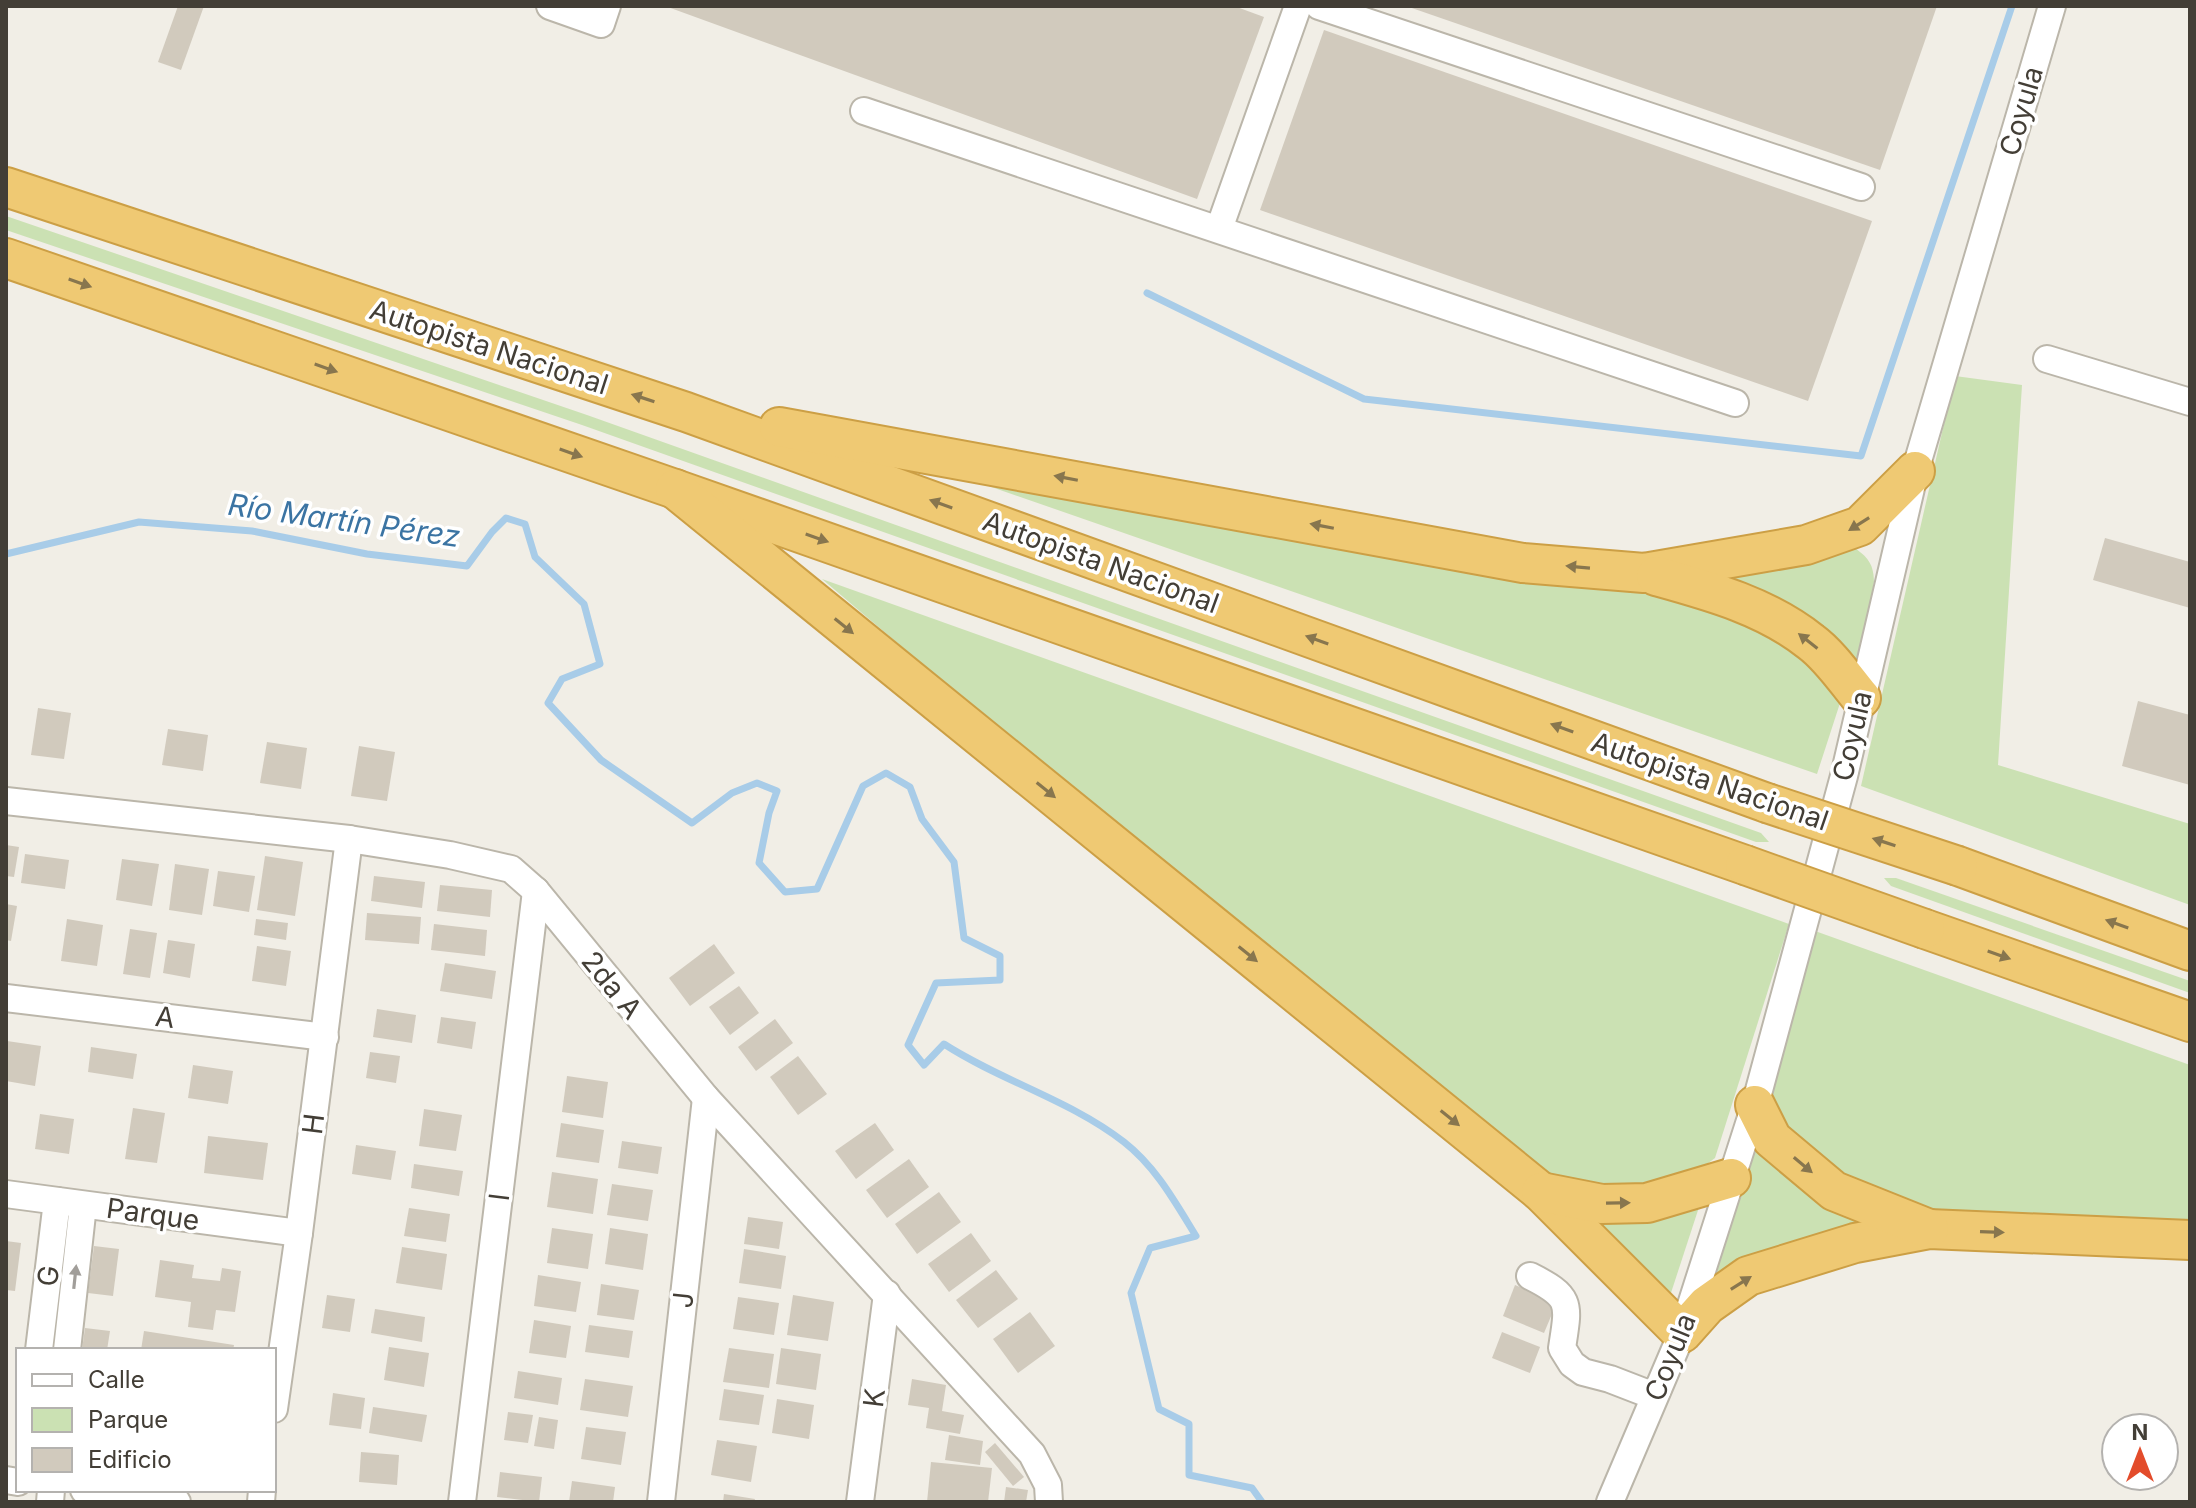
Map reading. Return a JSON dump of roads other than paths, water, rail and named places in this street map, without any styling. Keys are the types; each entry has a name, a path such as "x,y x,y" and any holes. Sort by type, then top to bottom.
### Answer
{"highway":[{"name":"Autopista Nacional","path":"6,187 686,412 1767,803 1958,866 2190,951"},
{"path":"6,258 675,489 2190,1022"},
{"path":"686,412 887,445 1523,563 1644,573 1724,595 1765,613 1813,643 1861,698"},
{"path":"1644,573 1806,545 1860,526 1915,471"},
{"path":"675,489 1541,1192 1682,1333 1707,1305 1748,1276 1855,1243 1929,1229 2190,1240"},
{"path":"1755,1105 1772,1139 1834,1191 1929,1229"},
{"path":"1541,1192 1602,1204 1647,1203 1731,1178"}],"street":[{"path":"550,6 601,24 607,6"},
{"path":"1219,229 1298,6"},
{"path":"1319,6 1861,187"},
{"name":"Coyula","path":"1610,1502 1682,1333 1755,1105 1844,776 1915,471 2052,6"},
{"path":"864,111 1735,403"},
{"path":"2047,359 2190,402"},
{"name":"2da A","path":"6,801 349,839 450,855 511,869 536,891 706,1098 1032,1454 1048,1494"},
{"name":"H","path":"276,1395 349,839"},
{"name":"I","path":"462,1502 536,891"},
{"name":"A","path":"6,998 325,1037"},
{"name":"J","path":"661,1502 706,1098"},
{"name":"Parque","path":"6,1194 299,1233"},
{"name":"G","path":"39,1348 70,1203"},
{"name":"G","path":"67,1348 70,1203"},
{"path":"1530,1276 1556,1289 1565,1300 1567,1321 1562,1348 1572,1364 1583,1372 1654,1396"},
{"name":"K","path":"860,1502 887,1294"},
{"path":"100,1492 177,1502"}],"waterway":[{"path":"1147,293 1364,399 1861,456 2012,6"},
{"name":"Río Martín Pérez","path":"6,554 139,522 252,531 367,554 467,566 506,518 525,524 535,557 584,604 600,664 562,679 548,703 601,760 692,823 732,793 757,783 777,791 769,813 759,863 785,892 817,889 863,786 886,773 910,787 922,819 954,862 964,938 1000,956 1000,980 936,983 908,1045 924,1065 944,1044 1081,1114 1124,1142 1155,1174 1196,1236 1150,1248 1131,1293 1159,1409 1189,1424 1189,1475 1252,1488 1262,1502"}]}
